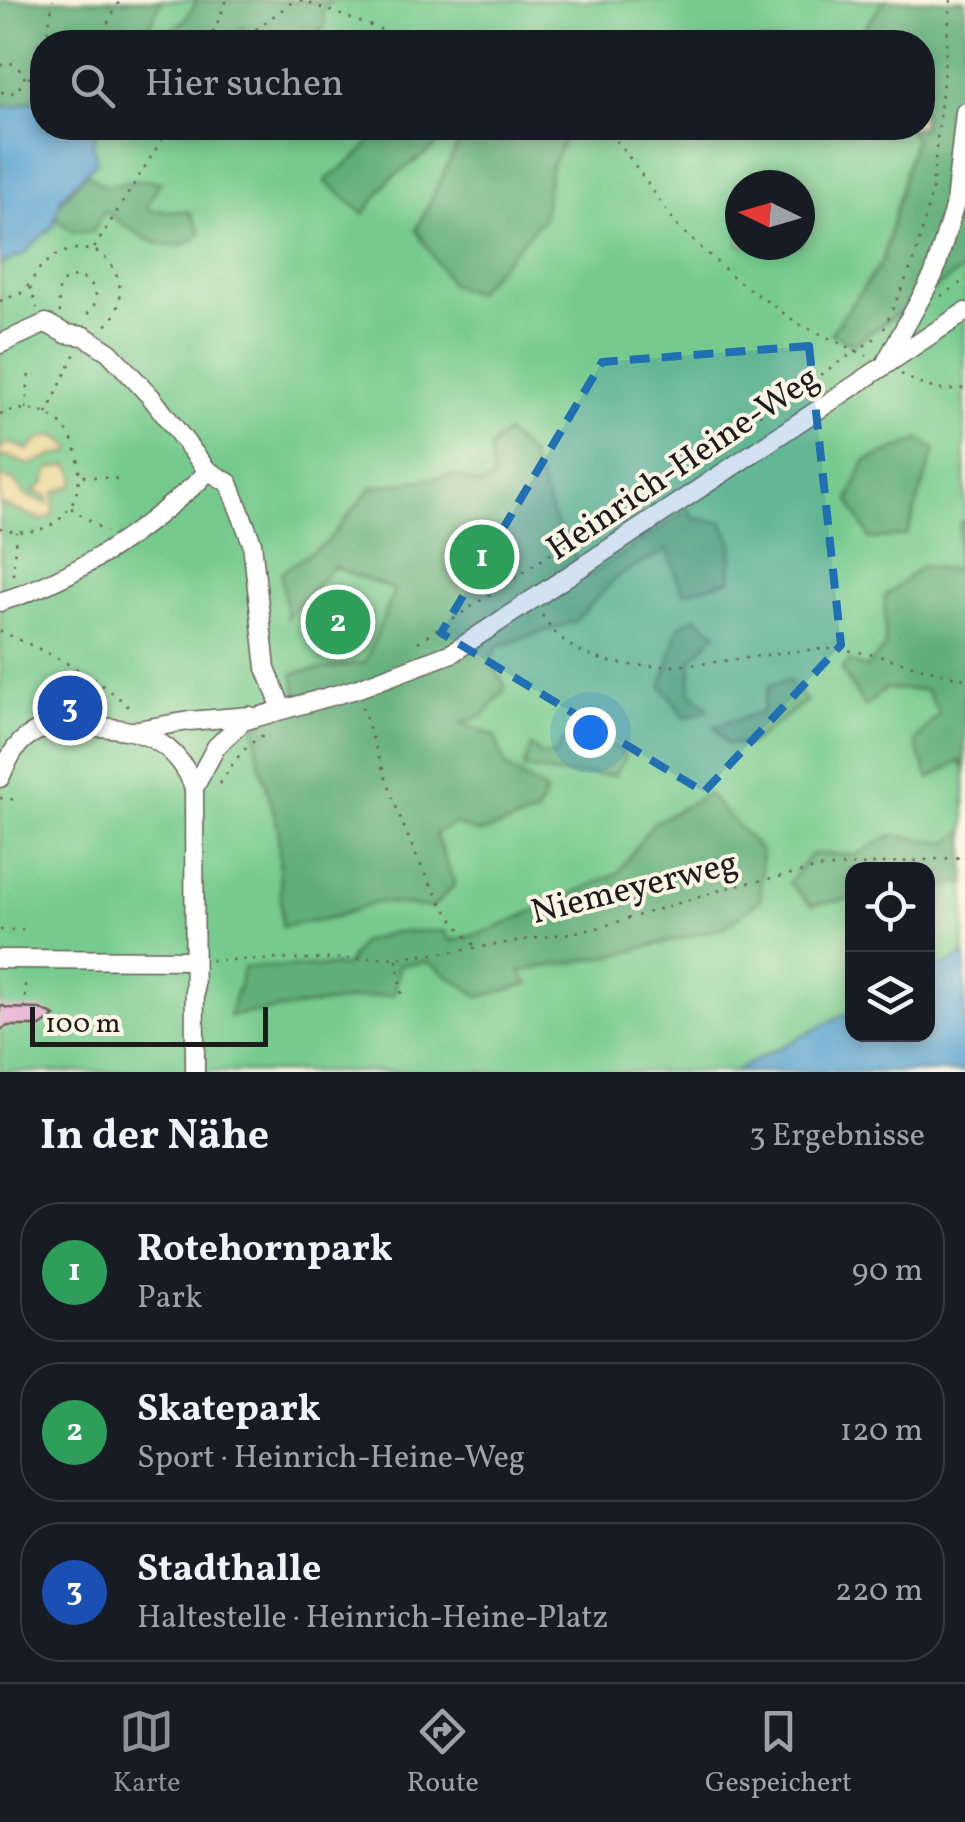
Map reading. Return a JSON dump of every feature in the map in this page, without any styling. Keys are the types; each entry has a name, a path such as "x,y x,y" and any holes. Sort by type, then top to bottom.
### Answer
{"street":[{"path":"885,364 934,274 955,204 965,112"},
{"name":"Heinrich-Heine-Weg","path":"134,731 189,721 261,715 282,718 452,653 965,312"},
{"path":"0,344 46,323 59,332 84,336 131,373 207,470 229,483 252,543 266,668 282,718"},
{"path":"0,602 59,580 122,543 204,477 207,470"},
{"name":"Heinrich-Heine-Weg","path":"194,788 210,756 227,734 243,721 261,715"},
{"path":"0,778 15,746 37,731 134,731 162,742 176,754 194,788 195,1072"},
{"path":"0,959 194,960"}],"path":[{"path":"48,30 53,0"},
{"path":"104,30 120,0"},
{"path":"215,30 226,0"},
{"path":"256,30 297,0 381,30"},
{"path":"881,334 914,258 932,191 951,0"},
{"path":"0,65 14,63 23,70 25,78 17,92 0,92"},
{"path":"25,78 30,77"},
{"path":"94,250 162,140"},
{"path":"615,140 678,226 738,281 799,324 924,387 952,391 965,388"},
{"path":"0,301 22,294 40,268 56,255 73,249 94,250 104,256 114,271 120,300 111,322 84,336 46,415"},
{"path":"61,310 56,297 59,287 66,280 80,277 90,281 96,293 94,307 84,316"},
{"path":"938,298 965,280"},
{"path":"29,286 35,301"},
{"name":"Heinrich-Heine-Weg","path":"418,642 855,350 912,316"},
{"path":"26,410 30,371"},
{"path":"0,414 26,410 46,415 73,439 80,456 81,476 70,507 57,520 38,530 16,532 0,528"},
{"path":"81,476 121,479"},
{"path":"70,507 122,543"},
{"path":"13,575 16,532"},
{"path":"533,601 548,625 578,649 616,663 680,668 830,649 965,679"},
{"path":"0,631 36,646 116,694 130,710"},
{"path":"361,703 432,888 452,922 476,947"},
{"path":"220,784 250,742 282,718"},
{"path":"0,798 18,800"},
{"name":"Niemeyerweg","path":"194,960 397,958 594,929 734,886 821,868 965,856"},
{"path":"0,930 31,930"},
{"path":"397,958 402,999"},
{"path":"25,978 25,1008"}],"highlighted area":[{"path":"809,346 841,645 704,792 441,633 602,362"}],"green space":[{"path":"0,0 965,0 965,955 935,970 935,862 845,862 845,1015 732,1072 0,1072"},
{"path":"0,0 162,0 147,30 30,30 30,102 12,107 0,105"},
{"path":"197,0 332,0 323,11 322,30 245,30 244,26 239,30 170,30 185,20"},
{"path":"885,0 965,0 965,268 853,344 831,333 882,262 913,140 935,140 935,30 864,29"},
{"path":"371,140 437,140 435,147 390,179 364,214 325,181"},
{"path":"460,140 564,140 550,169 543,219 474,293 451,285 416,230"},
{"path":"87,173 104,186 160,182 147,206 150,210 190,212 201,234 189,243 163,245 104,211 92,232 74,232 57,220 57,206"},
{"path":"506,433 529,454 555,521 587,577 689,509 694,518 722,522 733,542 730,580 683,593 667,550 618,576 574,622 499,646 490,659 506,687 485,715 461,723 495,736 506,767 546,792 537,814 481,833 454,824 435,834 455,885 432,908 377,902 335,917 282,927 278,828 258,757 255,725 297,695 293,673 365,663 394,590 333,567 287,618 281,572 327,542 372,487 455,475 480,485 493,480 490,448"},
{"path":"920,440 935,449 907,535 870,539 849,500 865,461"},
{"path":"965,520 965,770 960,761 929,779 915,742 939,713 926,690 884,689 865,707 841,669 849,662 866,668 885,647 885,596 922,566 956,570 960,522"},
{"path":"696,617 717,633 692,659 690,690 709,710 685,718 662,686 679,626"},
{"path":"788,680 807,701 748,745 726,744 715,726 762,712 768,687"},
{"path":"589,725 626,756 615,775 523,769 531,746 541,755 555,755 562,741"},
{"path":"708,794 762,852 760,900 725,927 616,955 521,971 528,984 480,997 428,962 399,965 395,994 229,1016 244,967 346,966 361,942 393,932 444,931 451,941 492,930 618,873 653,823"},
{"path":"965,831 965,883 935,888 935,862 845,862 845,900 811,905 789,883 811,854 856,855 892,835 947,843"}],"sand":[{"path":"56,436 71,447 70,453 28,465 8,456 0,457 0,448 9,443 28,450 42,438"},
{"path":"69,465 75,484 55,492 53,514 44,520 0,504 0,473 13,480 26,496 48,504 48,496 33,492 45,483 49,469"}],"water":[{"path":"30,102 30,140 94,140 97,161 61,198 53,227 26,253 0,265 0,105 12,107"},
{"path":"965,955 965,1072 732,1072 845,1015 845,1042 935,1042 935,970"}],"building":[{"path":"0,1005 40,1009 55,1016 40,1026 8,1026 0,1030"}],"place":[{"name":"Rotehornpark","path":"482,557"},
{"name":"Skatepark","path":"338,622"},
{"name":"Stadthalle","path":"70,708"}]}
